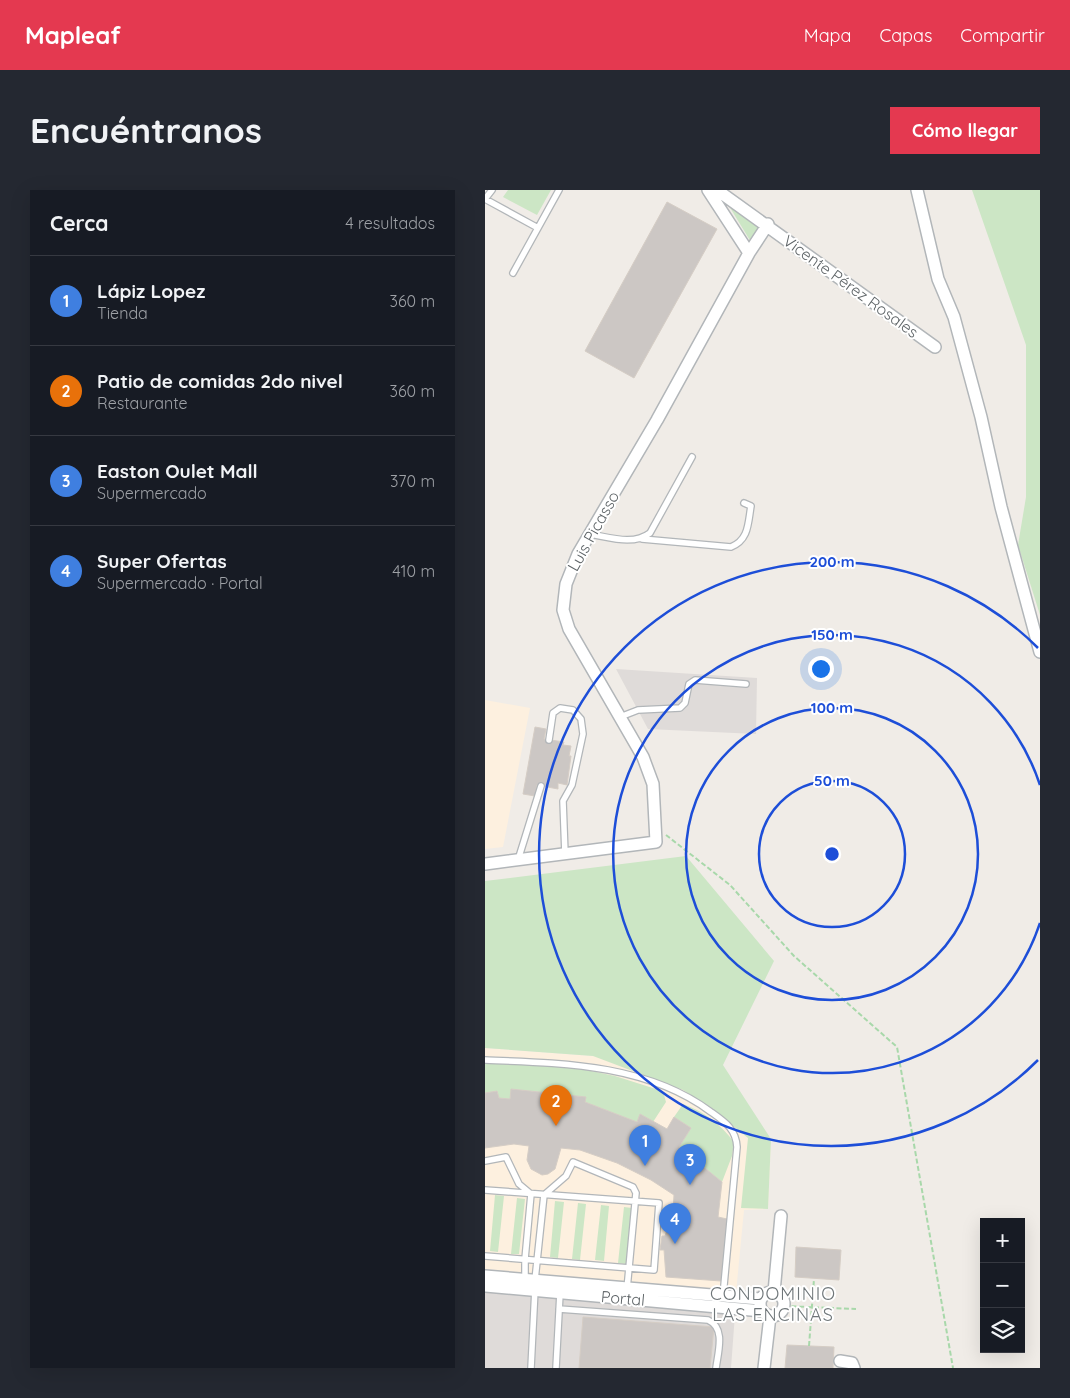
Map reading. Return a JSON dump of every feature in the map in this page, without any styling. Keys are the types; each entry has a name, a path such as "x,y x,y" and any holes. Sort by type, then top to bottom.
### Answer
{"street":[{"path":"708,190 749,253"},
{"name":"Vicente Pérez Rosales","path":"717,190 768,224 935,347"},
{"path":"917,190 938,279 954,318 981,418 1001,506 1040,652"},
{"name":"Vicente Pérez Rosales","path":"703,339 749,253 768,224"},
{"name":"Luis Picasso","path":"565,854 656,842 653,784 643,757 569,630 563,610 566,584 577,554 703,339"},
{"path":"485,864 565,854"},
{"path":"774,1292 781,1216"},
{"name":"Portal","path":"485,1276 560,1293 626,1293 760,1299"},
{"name":"Portal","path":"485,1286 530,1285 626,1293 766,1314"},
{"path":"764,1368 766,1314 760,1299 765,1294 774,1292 783,1298 784,1306 781,1313 766,1314"},
{"path":"840,1361 852,1363 854,1368"}],"lane":[{"path":"492,190 485,199 538,228"},
{"path":"513,273 559,190"},
{"path":"642,539 650,533 692,456"},
{"path":"589,534 633,541 642,539 731,547 739,544 746,537 751,506 744,503"},
{"path":"620,717 638,710 680,708 685,703 689,684 695,680 746,684"},
{"path":"549,740 553,713 560,708 573,710 581,719 583,734 572,785 563,801 565,854"},
{"path":"517,860 541,786"},
{"path":"485,1060 573,1064 626,1074 675,1090 700,1103 723,1120 736,1135 737,1147 723,1296"},
{"path":"485,1160 506,1157 519,1184 531,1194"},
{"path":"530,1285 538,1260 544,1195 566,1176 573,1162 633,1187 636,1203 626,1293"},
{"path":"485,1190 659,1204 654,1270 485,1256"},
{"path":"531,1194 525,1259 530,1285 531,1368"},
{"path":"555,1368 560,1293"},
{"path":"559,1309 708,1320 714,1324 719,1333 716,1368"}],"path":[{"path":"669,835 730,885 794,956 897,1047 953,1368"},
{"path":"809,1346 814,1279"},
{"path":"784,1306 856,1309"}],"shaded area":[{"path":"616,669 757,678 756,734 648,729"},
{"path":"485,700 530,708 503,847 485,849"},
{"path":"485,1048 674,1062 771,1139 768,1209 744,1210 736,1293 485,1269"},
{"path":"485,1289 560,1293 735,1314 731,1368 485,1368"}],"green space":[{"path":"508,190 551,190 537,215 503,197"},
{"path":"972,190 1040,190 1040,615 1018,545 1026,497 1026,345"},
{"path":"726,201 762,226 751,242"},
{"path":"686,856 774,961 723,1065 771,1139 768,1209 741,1208 748,1138 711,1108 683,1090 593,1056 485,1048 485,881"},
{"path":"485,1063 572,1067 615,1076 659,1090 664,1095 666,1102 653,1122 640,1114 637,1122 585,1102 585,1097 512,1089 510,1099 499,1098 497,1091 485,1093"},
{"path":"683,1104 712,1119 734,1142 732,1156 722,1182 679,1147 691,1128 674,1117"},
{"path":"495,1195 504,1196 498,1252 490,1251"},
{"path":"517,1198 525,1199 519,1254 511,1254"},
{"path":"555,1201 564,1202 558,1258 550,1257"},
{"path":"578,1203 586,1204 580,1260 572,1259"},
{"path":"601,1205 609,1206 604,1261 595,1260"},
{"path":"624,1207 632,1208 626,1264 618,1263"}],"building":[{"path":"667,202 717,229 634,378 585,351"},
{"path":"535,727 546,729 544,739 564,742 563,745 571,746 569,756 571,756 567,785 558,783 558,789 537,785 535,796 523,794"},
{"path":"511,1089 586,1097 585,1102 637,1122 640,1114 667,1129 674,1117 691,1128 679,1147 722,1182 718,1217 727,1219 721,1281 666,1277 664,1250 660,1250 662,1236 665,1236 673,1211 674,1195 651,1180 617,1163 580,1150 561,1148 555,1169 548,1174 542,1175 531,1169 527,1160 529,1146 514,1144 485,1148 485,1093 497,1091 499,1098 510,1099"},
{"path":"796,1247 841,1250 839,1280 795,1277"},
{"path":"583,1317 714,1327 710,1368 579,1368"},
{"path":"787,1345 834,1347 833,1368 785,1368"}],"place":[{"name":"Patio de comidas 2do nivel","path":"556,1126"},
{"name":"Lápiz Lopez","path":"645,1166"},
{"name":"Easton Oulet Mall","path":"690,1185"},
{"name":"Super Ofertas","path":"675,1244"}],"district":[{"name":"CONDOMINIO LAS ENCINAS","path":"773,1303"}]}
